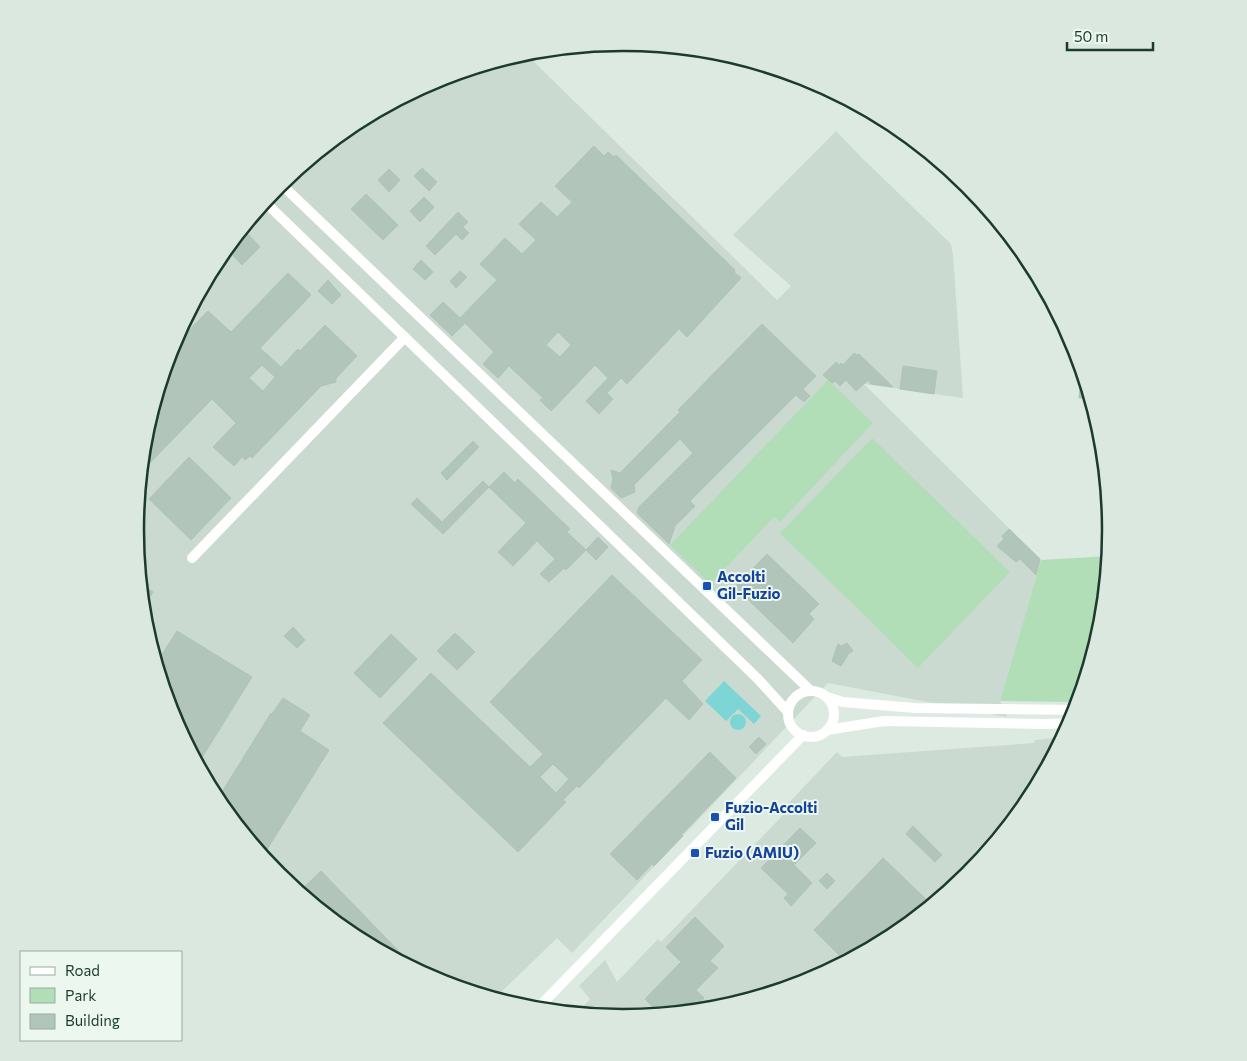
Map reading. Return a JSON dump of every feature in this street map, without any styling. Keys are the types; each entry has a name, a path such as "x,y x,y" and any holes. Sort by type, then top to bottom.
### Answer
{"street":[{"path":"287,190 811,691 843,702 915,708 1068,710"},
{"path":"270,207 758,679 788,712 792,726 803,735 816,736 827,730 884,721 1062,723"},
{"path":"192,558 405,337"},
{"path":"788,712 790,705 798,695 811,691"},
{"path":"827,697 834,710 832,724 827,730"},
{"path":"543,1003 803,735"}],"shaded area":[{"path":"532,60 777,300 791,286 733,235 836,131 951,244 953,255 963,398 864,384 1041,560 1000,701 1007,717 828,683 572,953 557,938 500,993 440,973 384,946 332,911 285,869 243,822 225,797 208,770 181,714 170,685 153,624 145,562 144,530 148,468 153,437 170,376 181,347 208,291 243,239 263,215 308,170 332,150 384,115 440,88 469,77"},
{"path":"1055,738 1039,770 1022,797 984,846 939,891 915,911 863,946 807,973 778,984 717,1001 655,1009 582,1008 590,999 579,986 605,960 617,982 658,939 661,942 786,812 783,809 837,752 842,757 1034,743 1035,740"}],"green space":[{"path":"828,380 873,423 780,522 774,517 710,584 670,545"},
{"path":"872,438 1010,572 918,668 780,533"},
{"path":"1102,556 1094,624 1086,655 1071,702 1000,701 1041,560"}],"water":[{"path":"724,681 761,716 754,724 738,709 726,721 705,701"},
{"path":"738,714 744,716 746,722 744,728 738,730 732,728 730,722 732,716"}],"building":[{"path":"594,146 604,156 608,152 614,157 616,155 741,278 687,337 679,329 627,384 621,378 607,393 613,399 599,414 586,401 608,378 595,365 551,411 540,400 543,398 509,366 498,378 483,364 494,352 465,323 452,336 430,315 443,302 460,318 497,280 480,264 505,238 522,254 536,240 519,224 541,202 557,217 572,202 555,186","holes":["558,332 571,345 560,357 546,345"]},
{"path":"422,168 437,182 429,191 414,176"},
{"path":"389,169 400,180 389,192 378,180"},
{"path":"366,194 398,225 383,240 351,209"},
{"path":"424,197 434,207 420,222 410,211"},
{"path":"458,212 468,222 463,227 469,233 462,240 456,234 435,255 426,246"},
{"path":"247,234 260,247 242,265 232,254"},
{"path":"421,260 433,272 425,280 413,269"},
{"path":"460,271 467,277 456,288 450,281"},
{"path":"288,273 311,295 260,348 281,367 298,349 300,351 325,325 357,356 336,378 336,382 321,386 252,458 250,456 245,460 242,457 234,466 213,447 236,423 212,399 149,464 161,406 181,347 188,331 208,311 231,332","holes":["262,365 275,377 263,391 249,378"]},
{"path":"328,280 341,295 332,304 318,291"},
{"path":"762,324 816,376 803,389 810,396 804,402 796,395 690,501 695,506 675,526 669,544 637,513 639,507 693,453 680,439 634,485 635,492 621,498 611,488 613,479 611,470 620,473"},
{"path":"854,353 859,354 893,387 871,384 868,380 856,391 846,380 840,386 835,381 832,383 823,375 836,362 839,365 841,363 843,365"},
{"path":"903,366 937,371 934,394 900,389"},
{"path":"1080,387 1084,398 1079,398"},
{"path":"473,441 479,447 447,480 441,473"},
{"path":"189,457 231,498 191,540 149,499"},
{"path":"504,472 515,483 518,479 570,529 567,532 586,550 566,570 564,568 549,582 540,574 555,559 537,541 513,566 498,552 526,523 489,487"},
{"path":"483,481 489,487 443,534 411,504 417,498 442,522"},
{"path":"1009,529 1040,559 1036,575 1020,559 1016,562 997,546 1004,539 1002,536"},
{"path":"598,537 608,547 596,560 586,550"},
{"path":"767,554 819,604 809,614 814,619 793,643 735,587"},
{"path":"612,575 702,660 682,681 703,704 689,720 666,698 579,788 577,786 563,800 566,802 518,852 383,723 431,673 530,767 543,754 490,702","holes":["553,764 569,779 556,793 540,777"]},
{"path":"148,588 153,592 149,599"},
{"path":"293,627 305,640 297,648 284,636"},
{"path":"177,631 252,677 202,758 181,714 161,656"},
{"path":"455,633 475,652 457,670 437,651"},
{"path":"391,634 417,659 380,698 354,673"},
{"path":"847,643 853,651 849,653 841,666 832,661 838,644 841,646"},
{"path":"283,698 310,715 300,731 329,750 267,850 243,822 222,792"},
{"path":"759,737 766,744 756,754 749,747"},
{"path":"710,752 736,778 654,866 652,864 637,880 610,854"},
{"path":"913,826 942,855 935,862 906,834"},
{"path":"800,828 816,843 794,865 812,883 791,906 784,898 788,894 761,868"},
{"path":"883,858 927,901 890,929 841,957 814,930"},
{"path":"321,871 403,955 357,929 304,887"},
{"path":"827,873 835,881 827,889 819,881"},
{"path":"695,917 724,946 710,961 718,968 696,990 704,998 698,1004 655,1009 645,999 681,962 666,947"}],"place":[{"name":"Accolti Gil-Fuzio","path":"707,586"},
{"name":"Fuzio-Accolti Gil","path":"715,817"},
{"name":"Fuzio (AMIU)","path":"695,853"}]}
